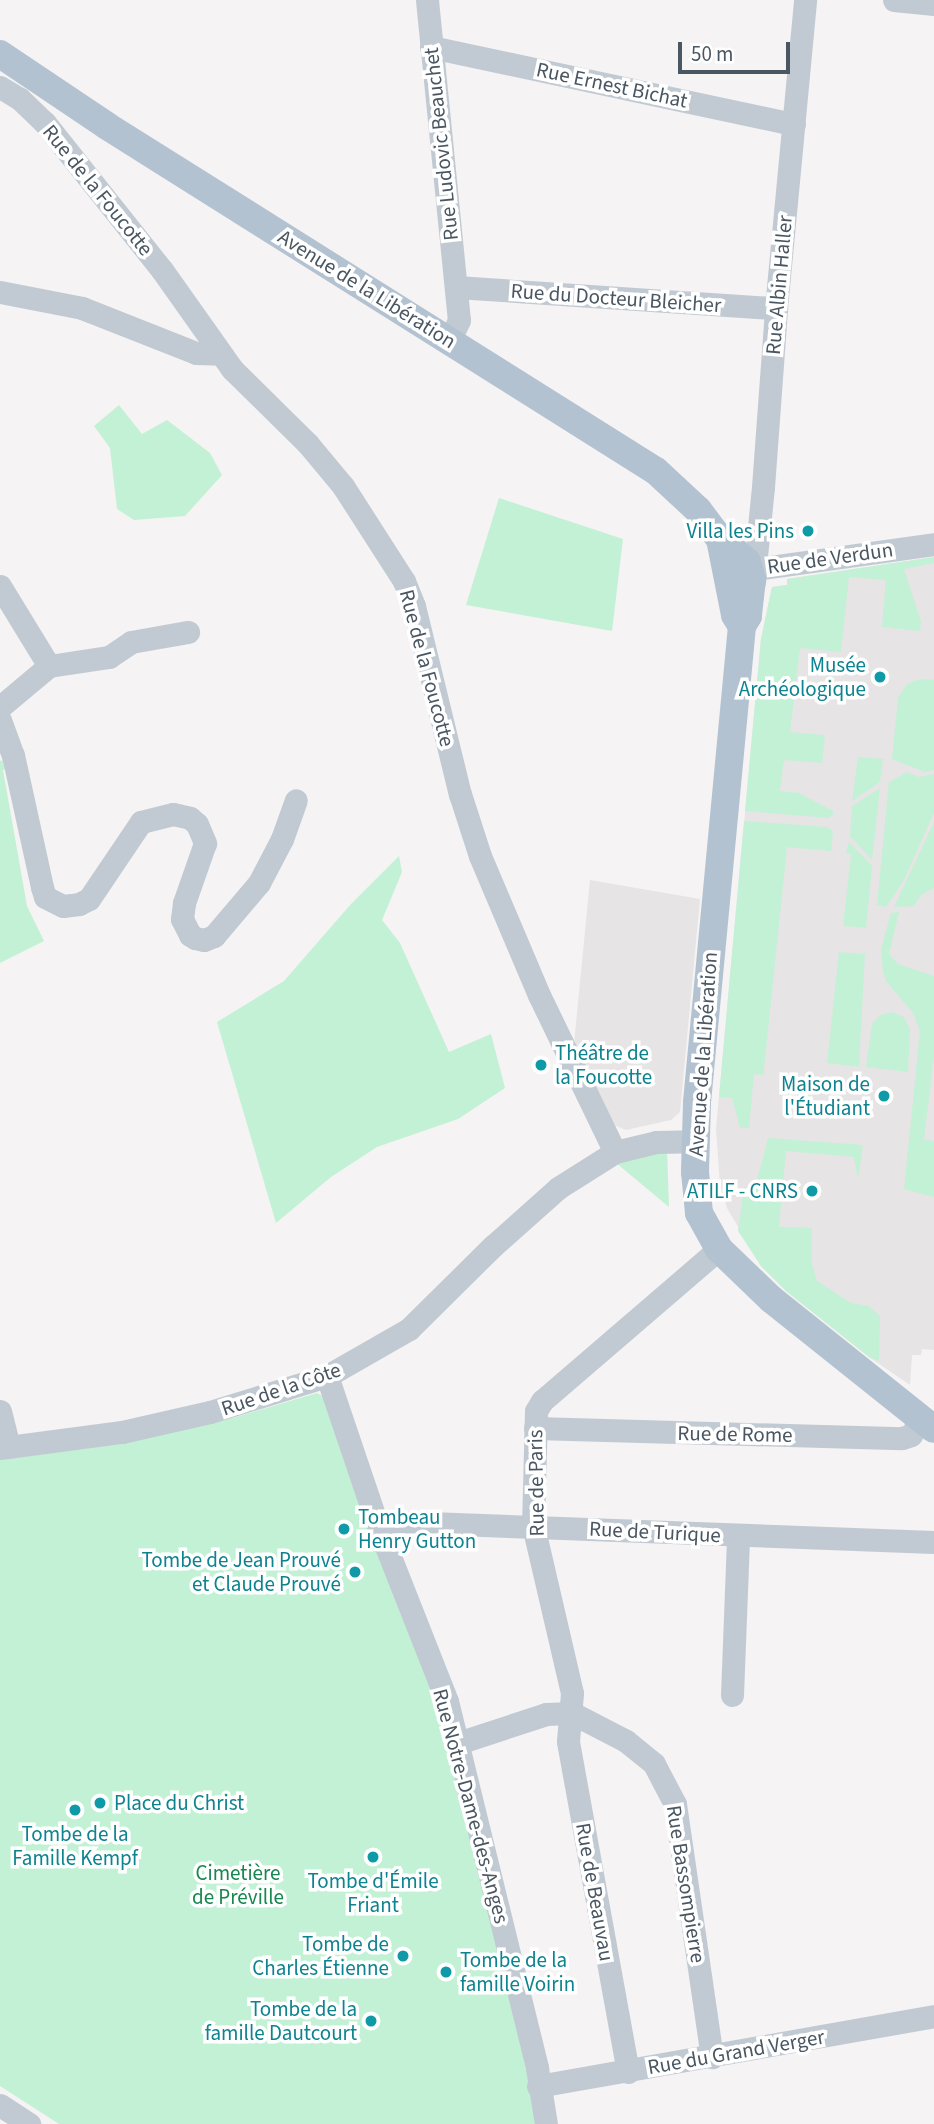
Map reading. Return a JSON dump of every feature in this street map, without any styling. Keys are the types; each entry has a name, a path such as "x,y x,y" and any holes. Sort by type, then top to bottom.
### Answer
{"main road":[{"name":"Avenue de la Libération","path":"0,54 107,126 656,471 691,503 720,538 738,571 748,616 742,626 695,1140 699,1213 719,1249 790,1316 932,1425"}],"street":[{"name":"Rue Ludovic Beauchet","path":"427,0 459,320 449,341"},
{"name":"Rue Albin Haller","path":"738,571 757,552 776,308 805,0"},
{"path":"894,0 934,4"},
{"name":"Rue Ernest Bichat","path":"431,47 794,124"},
{"name":"Rue de la Foucotte","path":"0,87 20,99 46,123 162,270 221,354 249,386 308,444 343,486 409,592 460,794 480,856 534,983 615,1152"},
{"name":"Rue du Docteur Bleicher","path":"456,287 776,308"},
{"path":"0,292 82,308 196,354 221,354"},
{"name":"Rue de Verdun","path":"738,571 934,544"},
{"path":"0,586 50,666"},
{"path":"0,707 50,666 109,657 131,642 188,632"},
{"path":"0,720 13,755 41,887 45,897 63,906 89,899 141,822 163,814 183,816 197,824 205,843 184,904 182,919 195,938 204,940 214,936 260,883 277,850 296,800"},
{"name":"Rue de la Côte","path":"5,1448 122,1432 210,1412 327,1376 409,1329 558,1188 615,1152 656,1142 695,1140"},
{"name":"Rue de Paris","path":"572,1713 570,1685 533,1526 536,1411 542,1401 719,1249"},
{"name":"Rue Notre-Dame-des-Anges","path":"327,1376 376,1521 447,1701 537,2068 538,2086 547,2124"},
{"path":"0,1411 5,1448"},
{"name":"Rue de Rome","path":"535,1428 902,1438 911,1435 918,1424 932,1425"},
{"name":"Rue de Turique","path":"376,1521 934,1542"},
{"path":"732,1695 738,1536"},
{"path":"458,1743 546,1714 572,1713"},
{"name":"Rue Bassompierre","path":"572,1713 594,1722 641,1752 654,1764 670,1791 679,1825 712,2057"},
{"name":"Rue de Beauvau","path":"572,1713 568,1741 628,2072"},
{"name":"Rue du Grand Verger","path":"538,2086 934,2016"},
{"path":"0,2105 29,2124"}],"shaded area":[{"path":"934,557 934,1350 922,1349 921,1355 912,1355 910,1385 869,1357 786,1291 761,1266 727,1208 720,1186 716,1129 761,639 772,587 787,585 787,579"},
{"path":"590,880 700,899 680,1112 671,1120 626,1130 614,1125 574,1044"}],"green space":[{"path":"119,405 142,434 167,420 210,453 222,475 185,516 134,520 117,509 110,448 94,426"},
{"path":"499,498 623,539 612,631 466,605"},
{"path":"934,557 934,563 904,569 921,622 920,631 882,627 886,580 849,577 841,652 800,648 790,732 825,735 822,763 784,760 780,791 799,793 833,811 833,815 829,818 745,811 761,639 772,587 787,585 787,579"},
{"path":"921,679 934,680 934,770 925,772 892,759 898,698 907,684"},
{"path":"858,757 883,759 880,782 852,801"},
{"path":"4,760 3,770 27,906 44,941 0,963 0,761"},
{"path":"907,772 918,777 934,774 934,813 904,880 886,907 877,905 889,782"},
{"path":"880,788 872,860 850,836 852,806"},
{"path":"744,821 827,827 833,831 831,851 787,847 764,1069 763,1075 754,1074 749,1128 740,1128 732,1098 719,1097"},
{"path":"934,822 934,888 921,895 914,906 894,907"},
{"path":"849,842 872,866 866,928 843,926 851,854 846,853"},
{"path":"399,856 402,872 382,920 400,943 449,1052 491,1034 505,1088 458,1119 377,1147 331,1177 276,1223 217,1022 284,981 351,904"},
{"path":"899,912 889,954 898,964 934,976 934,1056 924,1139 934,1141 934,1197 904,1189 920,1031 913,1013 886,981 883,972 881,949 891,913"},
{"path":"839,952 865,954 859,1067 827,1063"},
{"path":"892,1012 904,1017 910,1029 908,1072 866,1067 872,1024 880,1015"},
{"path":"768,1138 863,1145 858,1179 854,1157 786,1151 779,1227 812,1228 812,1264 817,1281 851,1303 869,1306 880,1316 879,1361 869,1357 786,1291 761,1266 738,1231 744,1187 755,1188"},
{"path":"667,1148 669,1207 615,1162"},
{"name":"Cimetière de Préville","path":"317,1393 324,1397 442,1712 539,2124 59,2124 0,2086 0,1460 111,1445 236,1417"}],"place":[{"name":"Villa les Pins","path":"808,531"},
{"name":"Musée Archéologique","path":"880,677"},
{"name":"Théâtre de la Foucotte","path":"541,1065"},
{"name":"Maison de l'Étudiant","path":"884,1096"},
{"name":"ATILF - CNRS","path":"812,1191"},
{"name":"Tombeau Henry Gutton","path":"344,1529"},
{"name":"Tombe de Jean Prouvé et Claude Prouvé","path":"355,1572"},
{"name":"Place du Christ","path":"100,1803"},
{"name":"Tombe de la Famille Kempf","path":"75,1810"},
{"name":"Tombe d'Émile Friant","path":"373,1857"},
{"name":"Tombe de Charles Étienne","path":"403,1956"},
{"name":"Tombe de la famille Voirin","path":"446,1972"},
{"name":"Tombe de la famille Dautcourt","path":"371,2021"}]}
